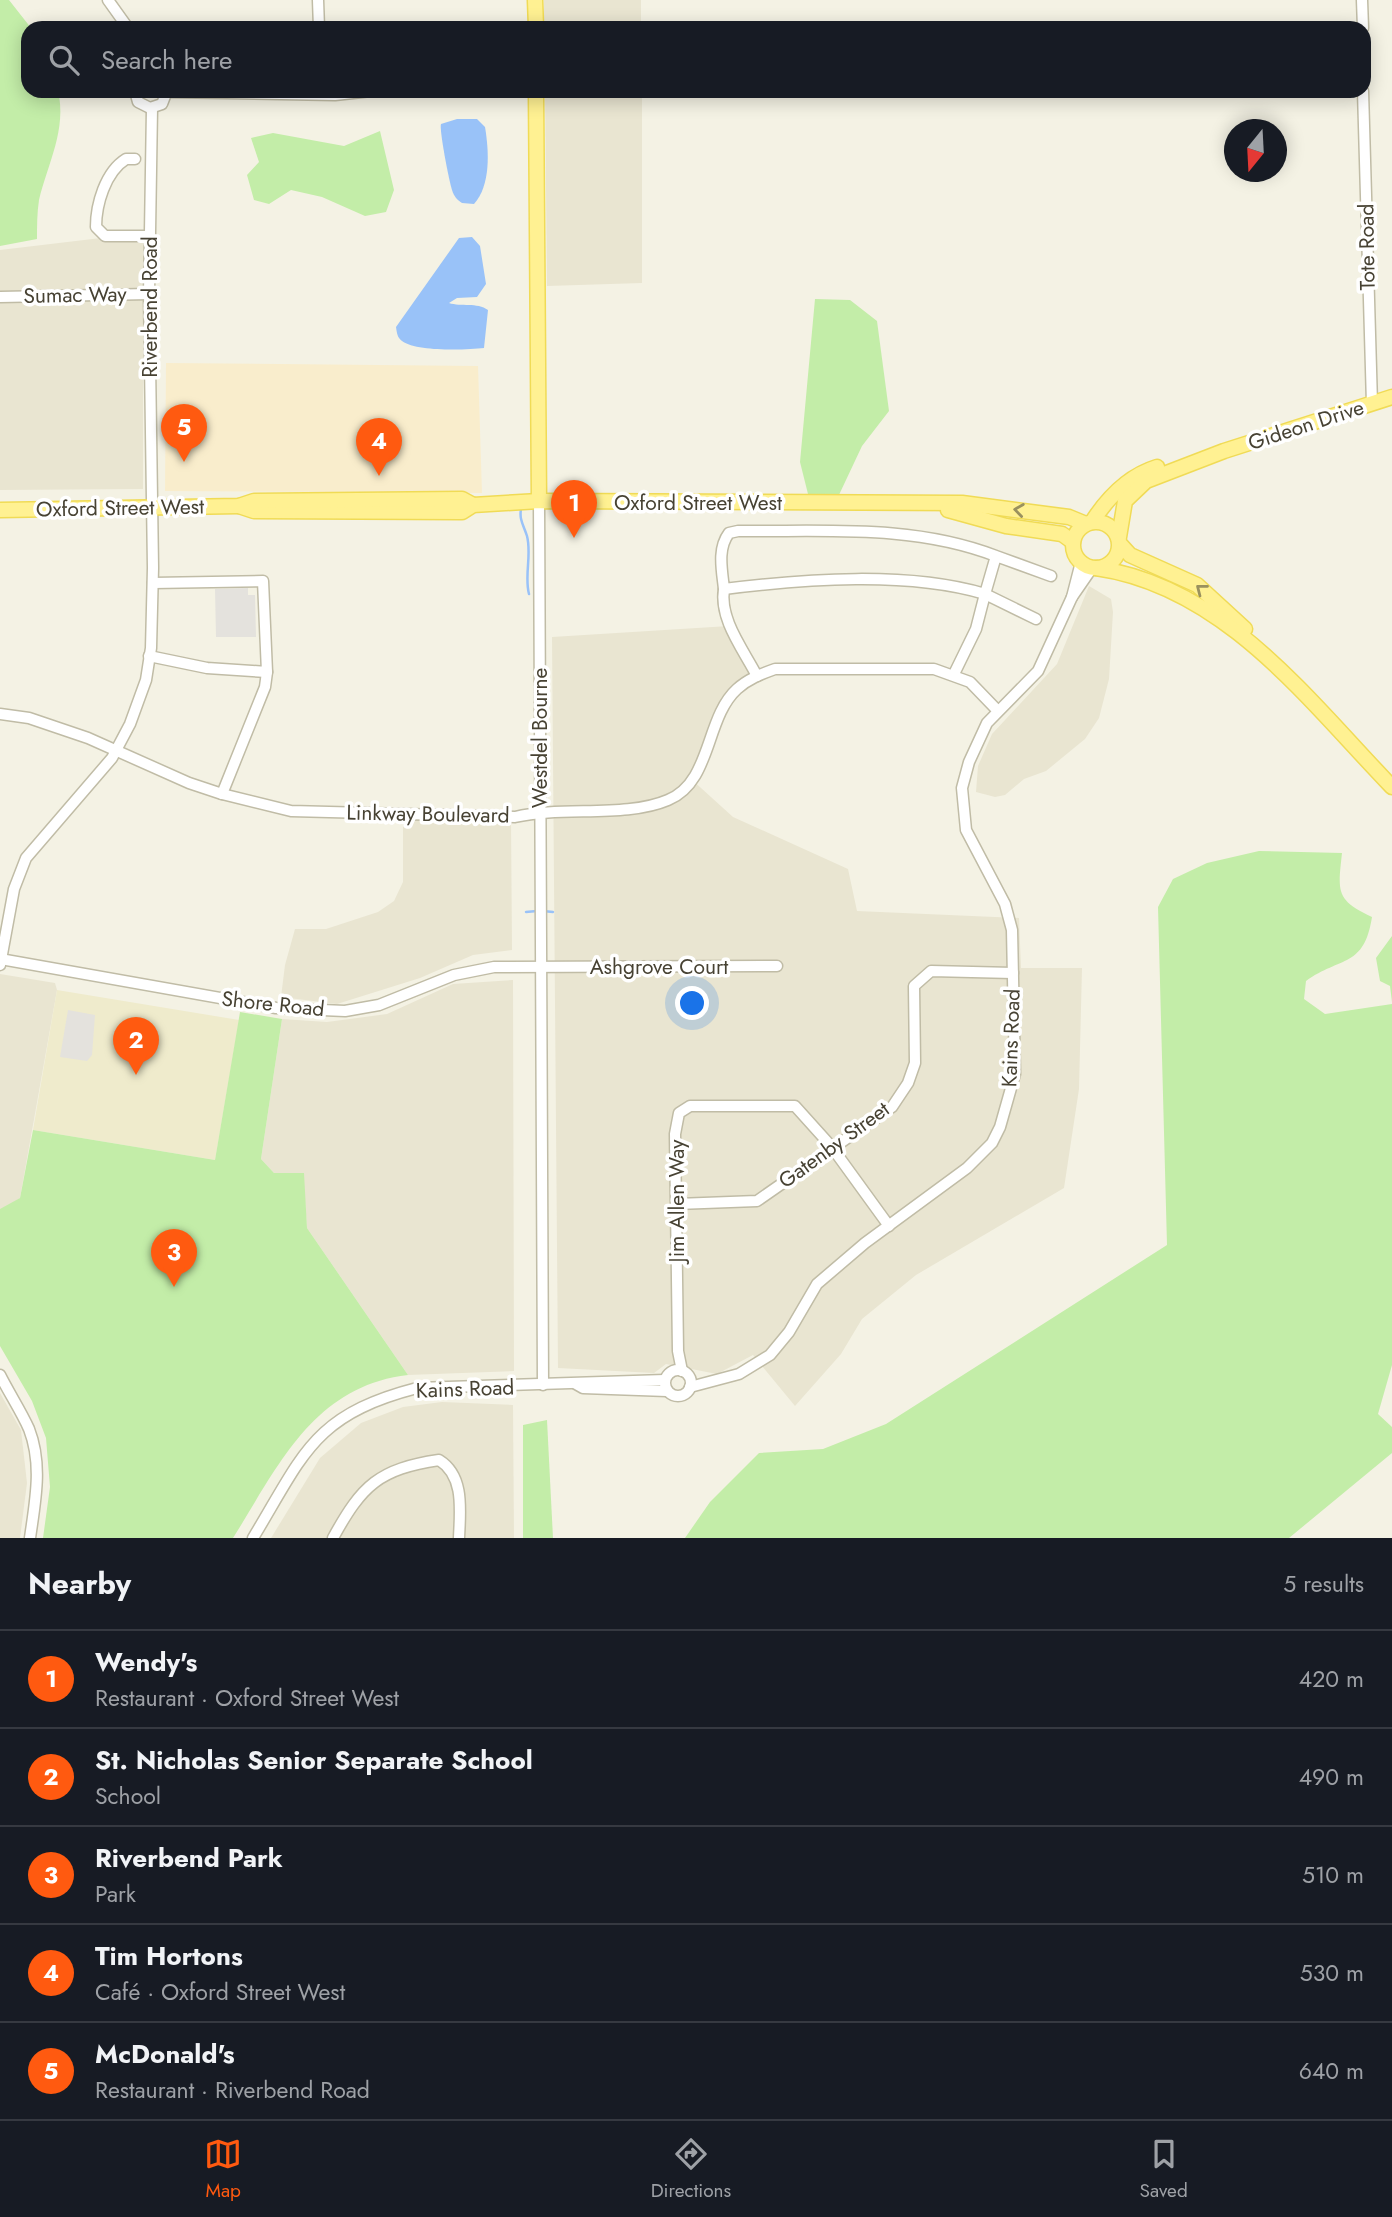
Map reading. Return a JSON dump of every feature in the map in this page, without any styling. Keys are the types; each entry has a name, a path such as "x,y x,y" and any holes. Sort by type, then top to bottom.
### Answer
{"main road":[{"path":"535,0 536,21"},
{"name":"Westdel Bourne","path":"536,98 539,502"},
{"name":"Gideon Drive","path":"1119,541 1125,501 1146,481 1392,397"},
{"name":"Gideon Drive","path":"1089,523 1114,493 1137,473 1185,459 1220,454"},
{"name":"Oxford Street West","path":"0,510 239,506 254,511 462,512 473,505 539,502 962,503 1069,517 1089,523"},
{"name":"Oxford Street West","path":"922,504 1006,526 1062,534 1073,542"},
{"path":"1265,654 1254,637 1197,585 1130,555 1111,526 1089,523 1079,529 1073,542 1074,553 1090,566 1125,572 1177,593 1230,626 1265,654 1392,787"},
{"path":"1090,566 1110,564 1119,541"}],"street":[{"path":"108,0 123,21"},
{"path":"318,0 319,21"},
{"path":"1362,0 1363,21"},
{"path":"137,98 138,102 152,108 162,104 164,98"},
{"name":"Tote Road","path":"1363,98 1372,404"},
{"name":"Riverbend Road","path":"0,965 16,881 26,858 45,832 98,777 115,752 138,705 149,656 153,583 149,294 152,108"},
{"path":"135,159 126,159 115,171 98,201 96,228 104,236 150,236"},
{"name":"Sumac Way","path":"0,296 149,294"},
{"name":"Westdel Bourne","path":"539,502 543,1385"},
{"path":"757,676 722,604 722,548 729,533 894,531 971,546 1051,576"},
{"path":"954,674 976,629 996,556"},
{"name":"Kains Road","path":"257,1537 294,1465 323,1431 346,1415 382,1398 417,1388 576,1384 583,1388 677,1379 709,1380 739,1374 770,1355 817,1284 889,1226 968,1168 992,1143 1000,1127 1015,1074 1012,930 1005,904 966,830 962,788 981,733 997,710 1038,671 1072,597 1090,566"},
{"path":"153,583 263,581 267,673 265,687 222,794"},
{"path":"724,589 788,581 932,581 985,594 1036,619"},
{"path":"149,656 207,668 267,673"},
{"name":"Linkway Boulevard","path":"0,714 40,722 88,737 115,752 222,794 307,812 515,817 540,811 642,808 670,800 693,780 728,701 737,690 757,676 775,669 934,669 970,681 997,710"},
{"name":"Shore Road","path":"0,960 276,1008 345,1011 379,1006 454,975 494,967 541,968"},
{"name":"Ashgrove Court","path":"541,968 777,966"},
{"name":"Gatenby Street","path":"677,1204 757,1200 831,1146 892,1107 908,1083 915,1063 914,986 931,971 1013,972"},
{"name":"Jim Allen Way","path":"677,1379 675,1134 679,1114 690,1106 795,1106 831,1146 889,1226"},
{"path":"0,1375 29,1430 37,1471 30,1538"},
{"path":"333,1538 371,1482 407,1465 439,1460 449,1466 456,1476 459,1538"}],"shaded area":[{"path":"544,0 641,0 641,21 544,21"},
{"path":"545,98 642,98 642,283 547,286"},
{"path":"143,233 143,489 0,490 0,250"},
{"path":"166,363 478,366 482,493 165,491"},
{"path":"1089,586 1111,599 1113,612 1109,679 1099,718 1085,739 1046,771 1024,779 1005,795 995,797 976,792 978,766 992,734 1057,664"},
{"path":"248,588 248,595 255,595 256,637 216,637 215,589"},
{"path":"729,626 755,673 722,697 690,778 733,817 848,869 857,911 1019,918 1021,968 1082,968 1079,1089 1064,1188 916,1275 862,1319 841,1354 795,1406 753,1355 717,1374 666,1364 654,1373 558,1368 552,637"},
{"path":"403,818 511,821 512,950 473,955 420,978 337,1004 281,997 285,965 295,929 326,929 378,912 394,901 403,882"},
{"path":"0,974 55,983 57,990 20,1198 3,1210 0,1209"},
{"path":"513,980 514,1371 408,1375 307,1228 303,1173 274,1173 261,1159 282,1019 327,1022 387,1014 453,984"},
{"path":"57,990 239,1020 215,1160 33,1130"},
{"path":"68,1010 95,1015 92,1055 87,1061 60,1057"},
{"path":"0,1393 21,1430 27,1483 20,1538 0,1538"},
{"path":"442,1402 513,1405 514,1538 271,1538 320,1458 361,1423 403,1407"}],"green space":[{"path":"0,0 9,0 26,21 21,21 21,98 59,98 60,119 39,200 37,239 0,246"},
{"path":"380,131 394,190 386,212 365,216 322,197 291,190 269,204 254,200 247,175 259,162 251,138 273,133 344,146"},
{"path":"815,299 850,300 877,321 889,411 862,446 838,497 808,494 800,462"},
{"path":"1259,851 1342,853 1342,893 1351,905 1372,917 1363,945 1357,953 1306,981 1304,999 1325,1014 1392,1004 1392,1365 1378,1414 1392,1427 1392,1453 1289,1538 685,1538 710,1502 759,1453 823,1449 886,1424 1167,1245 1158,907 1173,879 1207,863"},
{"path":"1392,936 1392,1002 1390,986 1380,981 1376,958"},
{"path":"240,1012 282,1019 261,1159 274,1173 304,1173 307,1228 408,1375 375,1382 347,1395 323,1413 283,1458 233,1538 43,1538 50,1487 46,1438 32,1401 0,1346 0,1209 20,1198 33,1130 215,1160"},
{"path":"547,1420 553,1538 523,1538 523,1425"}],"water":[{"path":"457,119 477,119 485,127 488,157 486,178 474,204 462,203 456,198 447,166 441,124"},
{"path":"472,237 480,246 486,284 477,297 457,298 449,303 479,306 488,310 484,348 430,349 402,341 396,327 459,238"}],"waterway":[{"path":"521,509 521,520 528,543 529,594"},
{"path":"526,912 537,911"},
{"path":"543,911 553,912"}],"place":[{"name":"McDonald's","path":"184,462"},
{"name":"Tim Hortons","path":"379,476"},
{"name":"Wendy's","path":"574,538"},
{"name":"St. Nicholas Senior Separate School","path":"136,1075"},
{"name":"Riverbend Park","path":"174,1287"}]}
